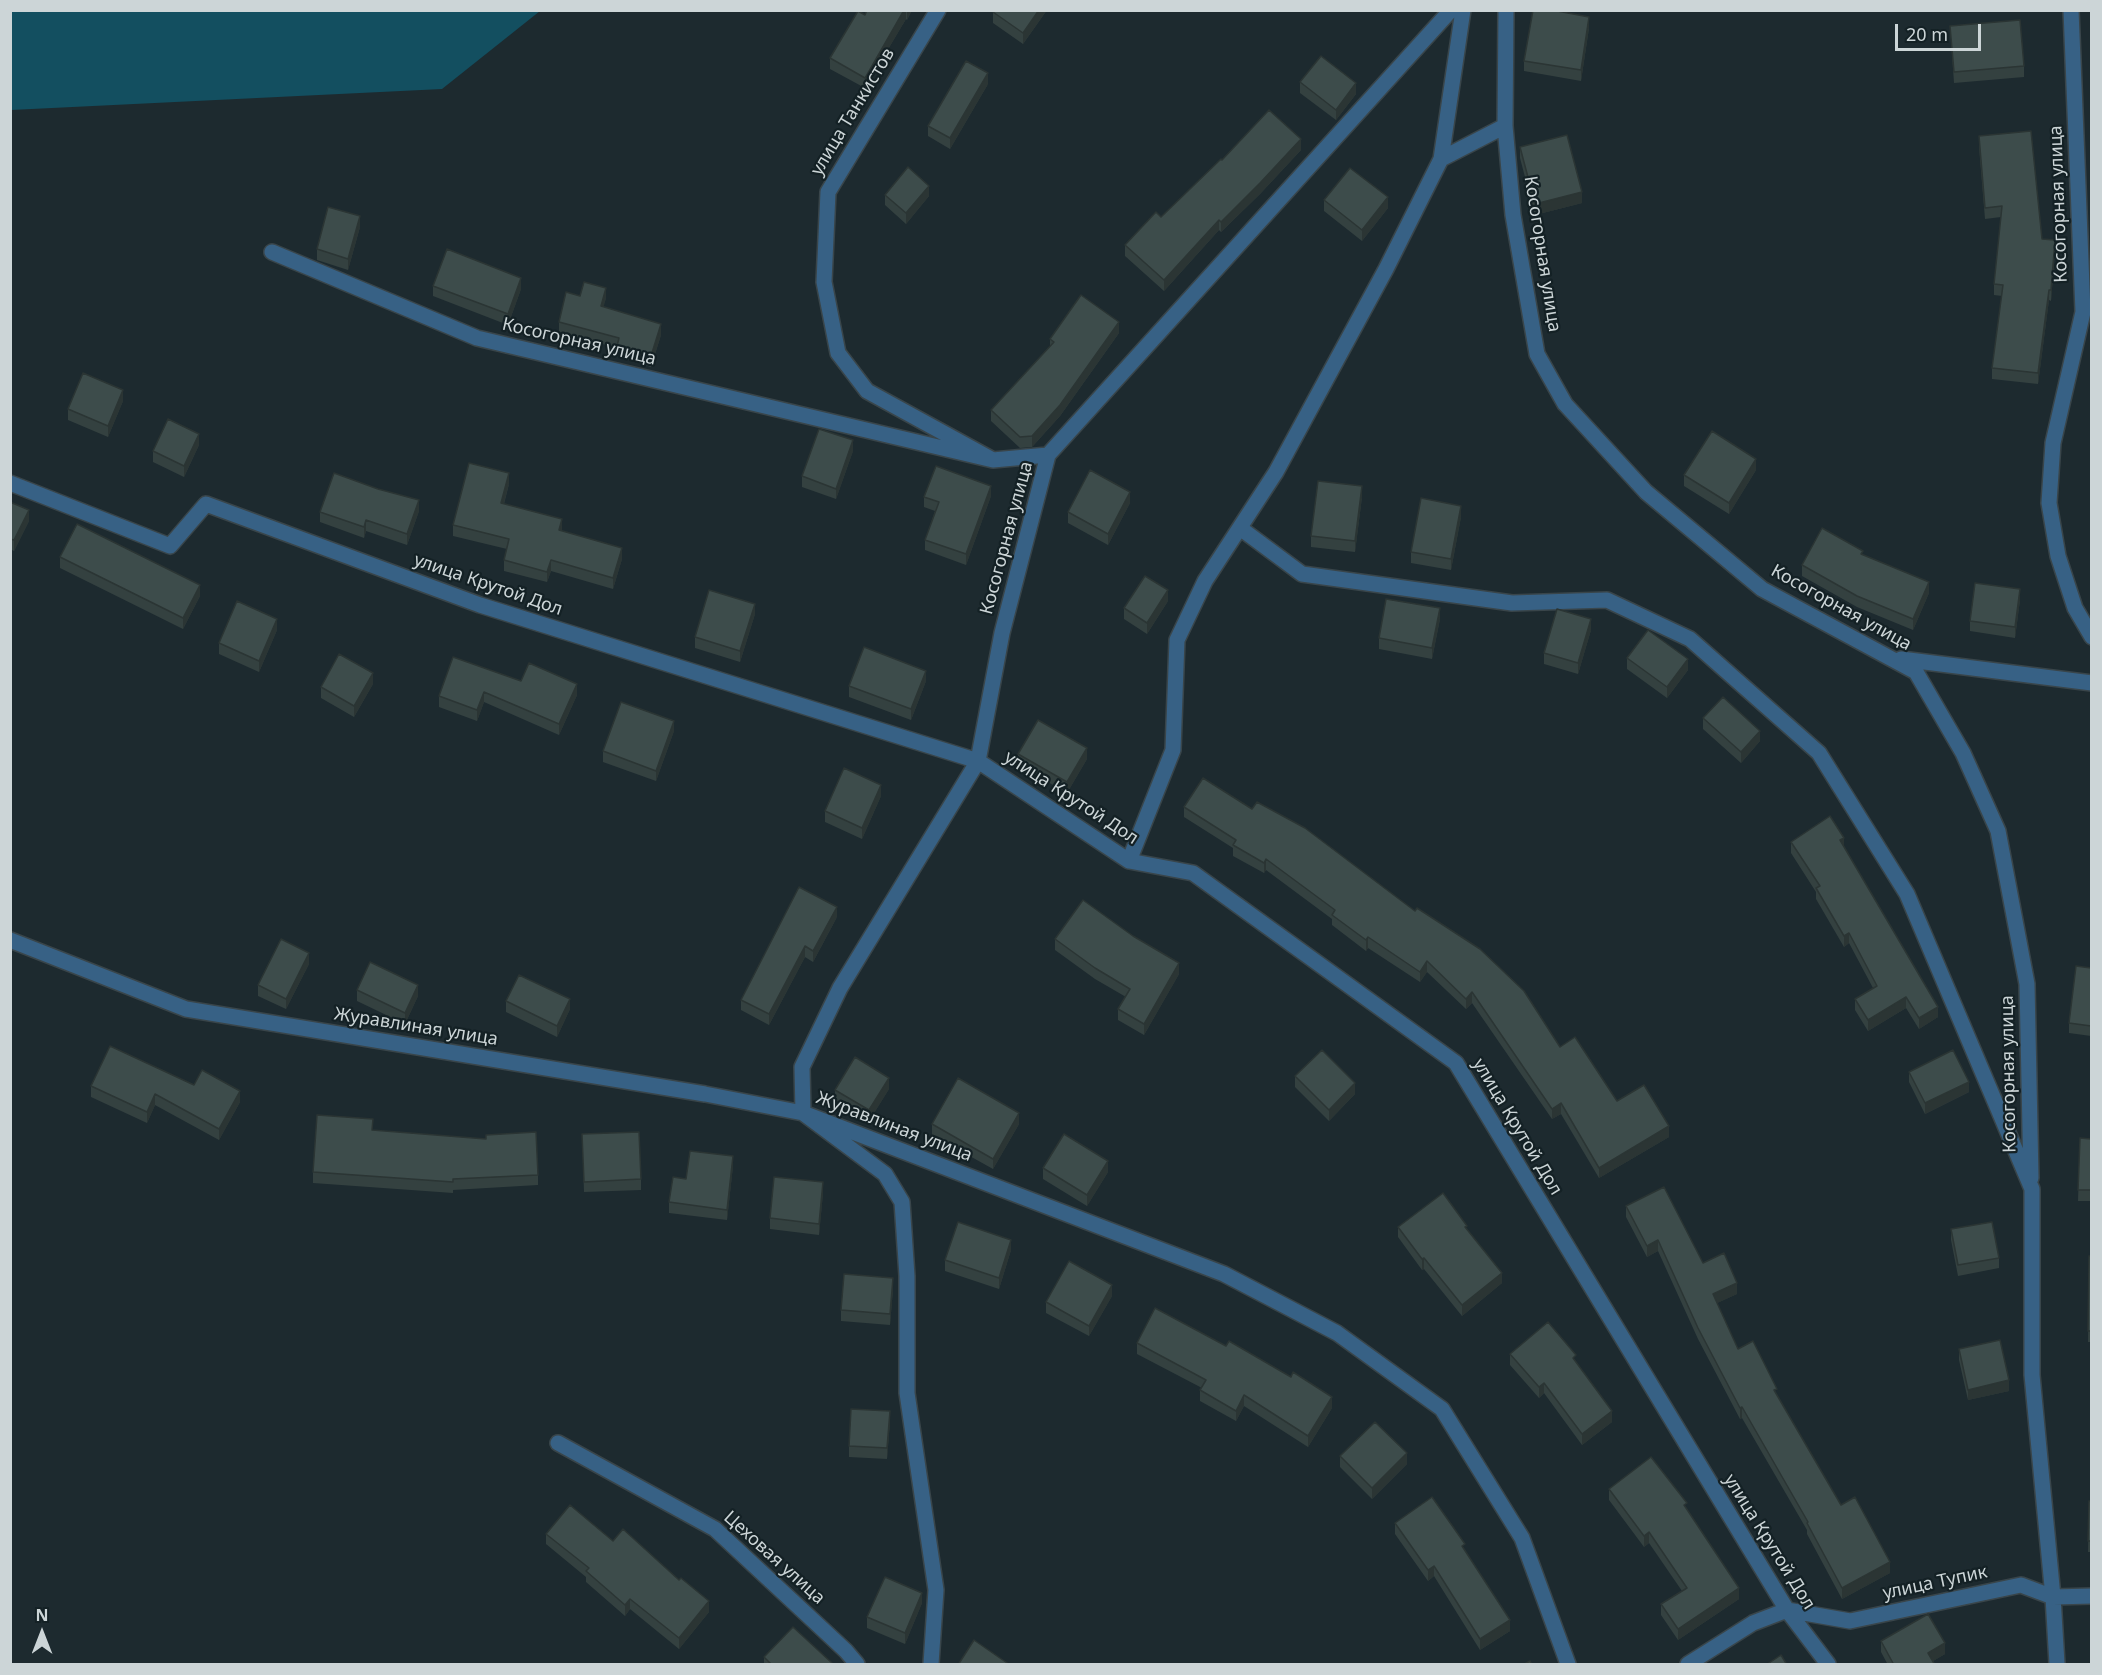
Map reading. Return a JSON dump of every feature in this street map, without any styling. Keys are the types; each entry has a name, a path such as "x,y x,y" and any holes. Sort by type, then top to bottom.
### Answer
{"street":[{"name":"улица Танкистов","path":"938,10 828,192 824,282 838,353 867,391 993,460"},
{"name":"Косогорная улица","path":"978,761 1002,633 1048,455 1451,10"},
{"path":"1129,861 1173,750 1177,640 1205,581 1287,452 1386,269 1441,159 1463,10"},
{"name":"Косогорная улица","path":"1506,10 1505,126 1513,215 1538,354 1565,404 1646,492 1762,590 1916,672 1963,753 1998,831 2027,984 2032,1376 2054,1597 2057,1665"},
{"name":"Косогорная улица","path":"2071,10 2083,312 2054,443 2049,503 2058,556 2075,608 2091,637"},
{"path":"1441,159 1505,126"},
{"name":"Косогорная улица","path":"272,252 477,338 993,460"},
{"path":"993,460 1048,455"},
{"name":"улица Крутой Дол","path":"10,483 170,546 206,504 480,606 978,761 1129,861 1193,873 1456,1063 1786,1610 1828,1665"},
{"name":"Косогорная улица","path":"1240,528 1302,574 1512,603 1607,600 1690,639 1819,753 1901,884 1912,905 2031,1189"},
{"path":"1889,658 2091,683"},
{"name":"улица Крутой Дол","path":"804,1113 802,1067 840,988 978,761"},
{"name":"Журавлиная улица","path":"10,940 186,1009 705,1094 804,1113 1224,1274 1337,1333 1442,1409 1522,1538 1568,1665"},
{"path":"804,1113 885,1174 902,1202 908,1276 907,1393 936,1590 931,1665"},
{"name":"Цеховая улица","path":"558,1443 715,1529 846,1651 857,1665"},
{"name":"улица Тупик","path":"1786,1610 1850,1621 2021,1586 2054,1597 2091,1596"},
{"path":"1688,1665 1753,1623 1786,1610"}],"shaded area":[{"path":"10,11 540,11 442,89 11,110"}],"building":[{"path":"867,10 904,10 865,78 830,58 858,11 865,15"},
{"path":"994,10 1039,10 1023,33 993,12"},
{"path":"1533,10 1552,10 1589,17 1581,70 1524,61"},
{"path":"2020,20 2024,66 1954,72 1950,26"},
{"path":"1321,56 1356,83 1336,110 1300,82"},
{"path":"966,61 988,73 950,138 928,126"},
{"path":"1269,110 1301,139 1221,222 1219,220 1164,280 1125,245 1156,212 1161,217 1222,160"},
{"path":"2031,131 2042,239 2055,240 2051,290 2049,290 2038,373 1992,368 2003,285 1994,284 2002,206 1985,208 1979,136"},
{"path":"1567,135 1582,192 1535,204 1520,147"},
{"path":"908,167 929,186 906,213 885,195"},
{"path":"1350,168 1388,197 1362,230 1324,200"},
{"path":"328,207 360,216 348,259 317,249"},
{"path":"447,249 521,278 508,314 433,286"},
{"path":"584,282 606,288 601,306 661,324 651,356 617,346 619,338 559,322 566,292 580,296"},
{"path":"1081,295 1119,322 1060,405 1032,436 1020,437 991,410 1054,342 1050,339"},
{"path":"83,373 123,390 108,426 68,409"},
{"path":"168,419 199,434 184,466 153,451"},
{"path":"819,429 853,440 836,489 802,476"},
{"path":"1712,431 1756,459 1729,503 1684,475"},
{"path":"469,463 509,473 501,503 562,519 559,530 622,548 613,578 551,560 547,572 504,560 509,539 453,525"},
{"path":"936,466 991,486 966,554 925,540 939,502 924,497"},
{"path":"1090,470 1130,492 1108,534 1068,512"},
{"path":"334,473 378,489 419,500 407,534 366,520 364,527 320,512"},
{"path":"1318,481 1362,486 1355,541 1311,536"},
{"path":"1421,498 1461,506 1451,559 1411,552"},
{"path":"10,502 29,510 14,540 10,539"},
{"path":"77,524 200,585 183,618 60,557"},
{"path":"1822,528 1863,551 1861,554 1929,582 1913,619 1857,596 1802,565"},
{"path":"1145,576 1168,590 1147,623 1124,608"},
{"path":"1975,583 2020,589 2015,627 1970,621"},
{"path":"709,590 755,604 740,651 695,637"},
{"path":"1386,599 1440,608 1432,648 1379,638"},
{"path":"237,601 277,619 259,661 219,643"},
{"path":"1557,609 1591,619 1578,663 1544,653"},
{"path":"1648,630 1688,659 1667,687 1627,658"},
{"path":"864,647 926,671 911,709 849,686"},
{"path":"339,654 373,673 354,706 321,687"},
{"path":"453,657 521,681 529,663 577,684 559,724 484,692 477,710 439,696"},
{"path":"1723,697 1760,731 1741,752 1703,718"},
{"path":"621,702 674,721 656,771 603,751"},
{"path":"1038,720 1087,748 1067,782 1018,754"},
{"path":"844,768 881,785 862,828 825,811"},
{"path":"1203,778 1252,809 1257,802 1305,828 1415,911 1417,908 1480,949 1524,991 1560,1047 1575,1037 1617,1101 1644,1085 1669,1126 1599,1168 1561,1103 1552,1109 1472,992 1466,999 1427,961 1420,972 1368,937 1366,940 1332,915 1335,910 1266,859 1264,863 1233,845 1236,840 1184,807"},
{"path":"1830,816 1844,838 1840,840 1938,1007 1919,1018 1906,997 1868,1020 1855,999 1877,986 1849,933 1844,936 1816,888 1820,886 1791,842"},
{"path":"799,887 837,907 813,951 805,946 769,1014 741,1000"},
{"path":"1083,900 1133,936 1179,963 1144,1024 1118,1009 1130,989 1095,968 1055,939"},
{"path":"281,939 309,953 286,999 258,985"},
{"path":"370,962 418,985 405,1013 357,990"},
{"path":"2076,966 2091,968 2091,1026 2069,1023"},
{"path":"519,975 570,999 557,1026 506,1001"},
{"path":"110,1046 194,1085 202,1070 240,1091 219,1129 155,1094 147,1112 91,1086"},
{"path":"1322,1050 1355,1083 1329,1110 1295,1076"},
{"path":"1953,1050 1969,1082 1925,1103 1909,1072"},
{"path":"855,1057 889,1078 869,1110 835,1090"},
{"path":"958,1078 1019,1113 993,1159 932,1124"},
{"path":"317,1115 373,1119 372,1130 486,1139 486,1135 536,1132 538,1175 453,1179 453,1182 313,1172"},
{"path":"639,1132 641,1179 584,1182 582,1134"},
{"path":"1064,1134 1108,1161 1087,1195 1043,1168"},
{"path":"2080,1138 2091,1139 2091,1190 2078,1190"},
{"path":"690,1151 733,1156 727,1210 669,1202 673,1177 686,1179"},
{"path":"774,1177 823,1182 819,1224 770,1218"},
{"path":"1664,1187 1703,1263 1724,1253 1737,1283 1713,1294 1738,1349 1753,1341 1777,1389 1774,1390 1841,1505 1855,1497 1890,1562 1842,1588 1808,1522 1742,1407 1740,1408 1698,1328 1658,1240 1647,1246 1626,1206"},
{"path":"1443,1193 1467,1226 1465,1227 1502,1273 1462,1305 1398,1227"},
{"path":"958,1222 1011,1240 999,1278 945,1260"},
{"path":"1992,1222 1999,1258 1958,1265 1951,1229"},
{"path":"2089,1256 2091,1256 2091,1331 2088,1331"},
{"path":"1069,1261 1112,1285 1089,1326 1046,1302"},
{"path":"844,1274 893,1278 890,1314 841,1310"},
{"path":"1155,1308 1226,1346 1229,1341 1291,1377 1293,1372 1332,1397 1308,1436 1244,1395 1236,1411 1200,1390 1206,1380 1137,1343"},
{"path":"1548,1322 1576,1355 1573,1358 1612,1411 1582,1434 1544,1383 1539,1387 1510,1354"},
{"path":"2000,1340 2009,1380 1968,1390 1959,1349"},
{"path":"851,1409 890,1411 887,1448 849,1446"},
{"path":"1375,1422 1407,1453 1372,1488 1340,1456"},
{"path":"1651,1457 1687,1503 1684,1505 1739,1588 1678,1629 1661,1604 1687,1588 1649,1532 1644,1536 1609,1489"},
{"path":"1432,1497 1465,1544 1462,1546 1510,1620 1480,1639 1434,1566 1428,1570 1395,1523"},
{"path":"2089,1501 2091,1501 2091,1541 2088,1541"},
{"path":"570,1505 613,1541 623,1529 679,1580 681,1578 709,1601 679,1638 630,1599 625,1605 586,1571 589,1568 546,1534"},
{"path":"885,1577 922,1593 905,1633 867,1617"},
{"path":"1928,1614 1945,1643 1928,1653 1935,1665 1894,1665 1881,1641"},
{"path":"793,1627 832,1663 831,1665 772,1665 764,1657"},
{"path":"974,1640 1010,1665 958,1665"},
{"path":"1781,1655 1787,1665 1766,1665"}]}
